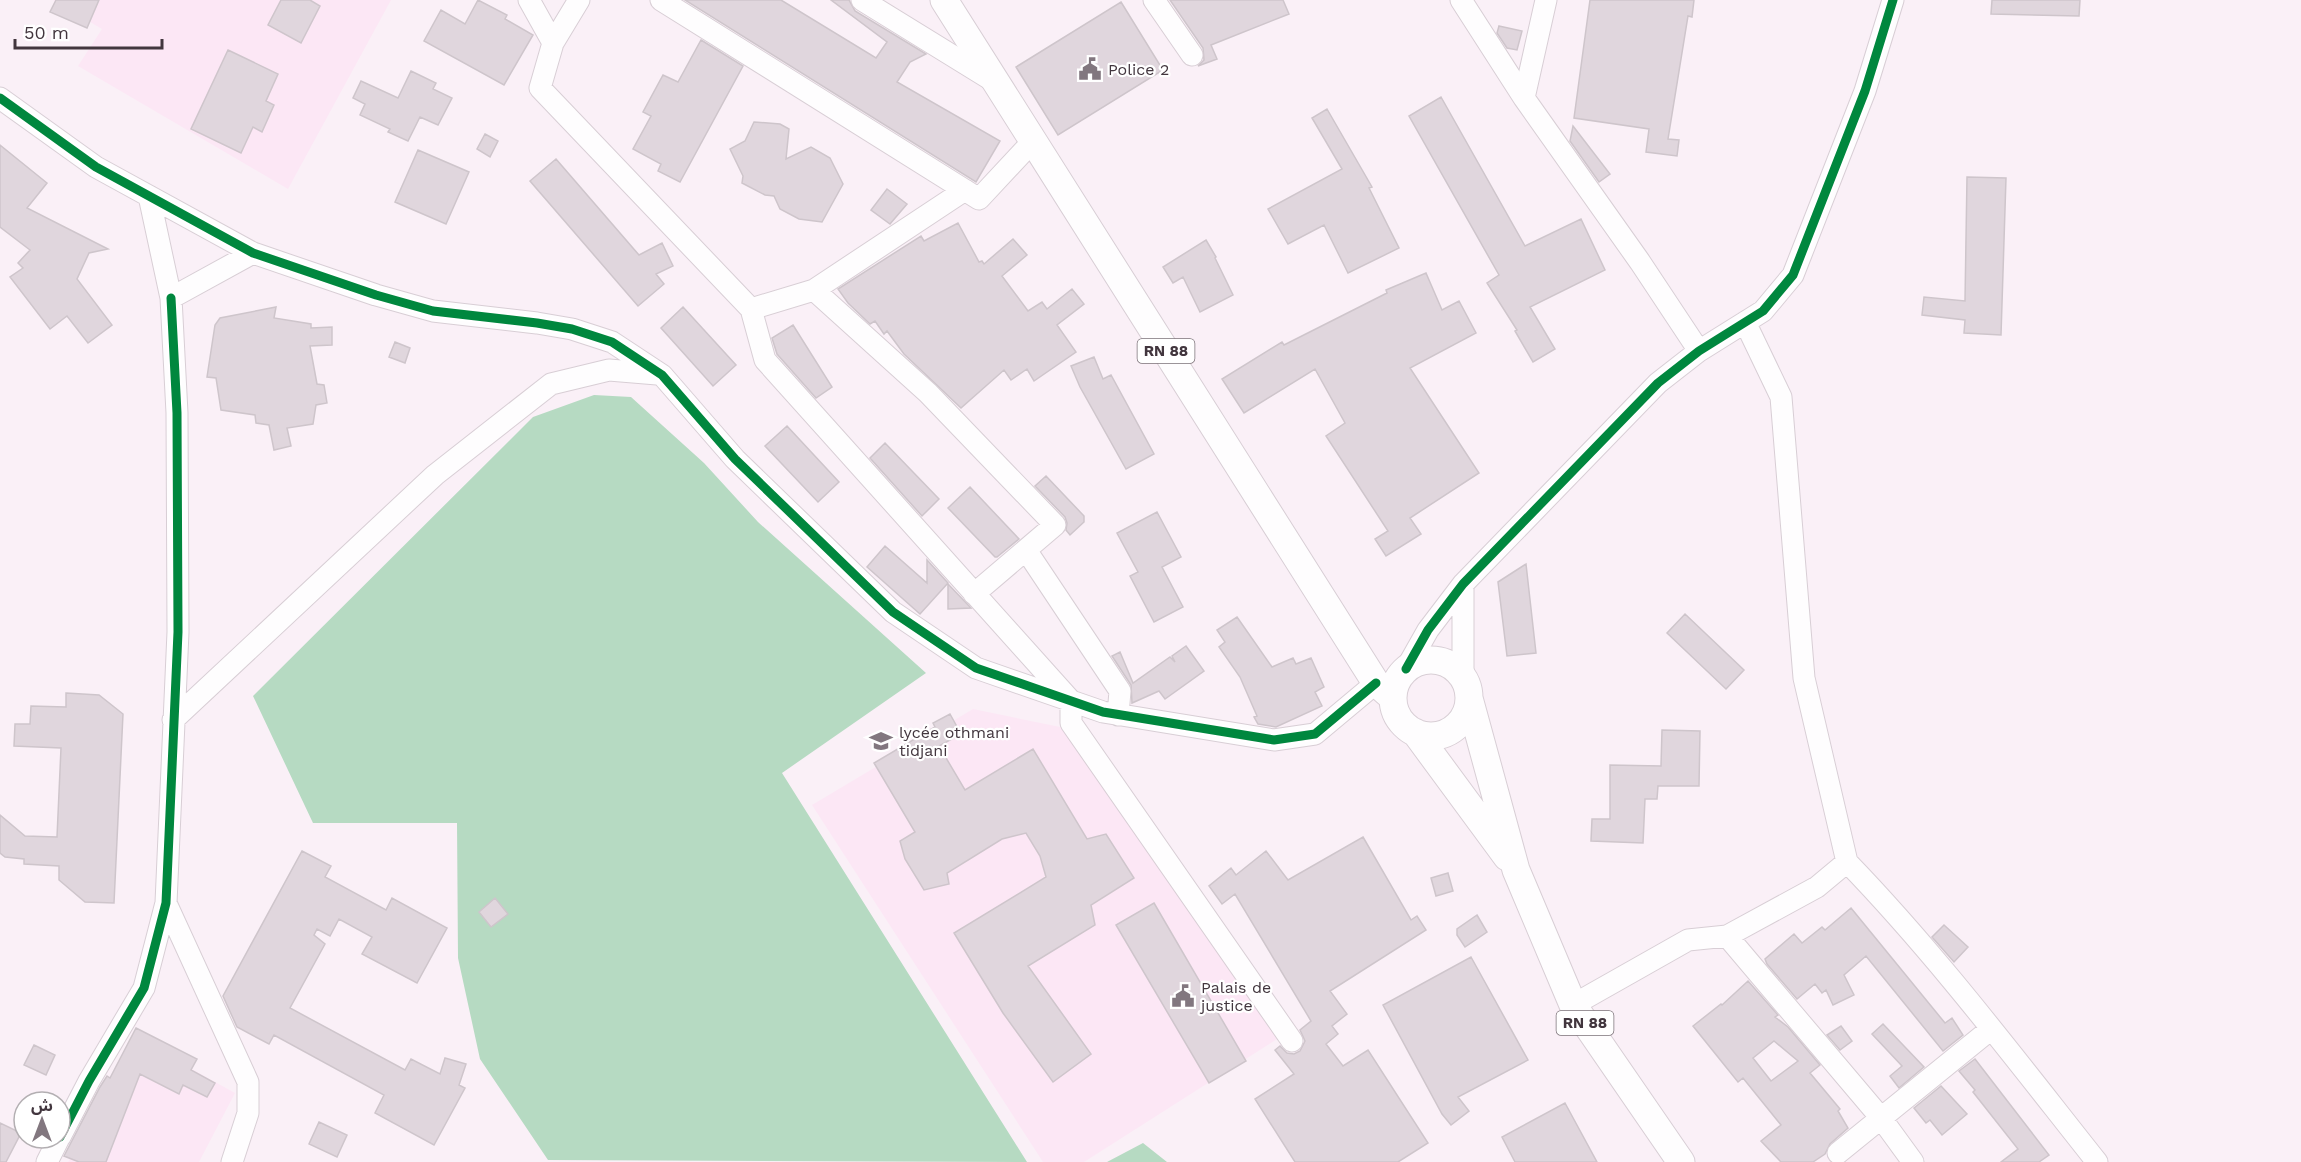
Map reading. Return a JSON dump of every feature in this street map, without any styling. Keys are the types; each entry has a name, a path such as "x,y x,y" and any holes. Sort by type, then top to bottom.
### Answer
{"main road":[{"name":"RN 88","path":"944,0 1385,690"},
{"path":"1436,660 1447,663 1466,687 1464,718 1447,732 1437,736 1426,736 1415,732 1399,718 1385,690 1394,687 1406,669 1415,663 1436,660"},
{"name":"RN 88","path":"1466,687 1516,870 1572,1005 1681,1162"},
{"name":"RN 88","path":"1415,732 1516,870"}],"street":[{"path":"529,0 553,43"},
{"path":"579,0 553,43 540,88 752,309 765,360 1071,701 1071,723 1292,1041"},
{"path":"661,0 979,199 1034,140"},
{"path":"862,0 996,82"},
{"path":"1154,0 1192,55"},
{"path":"1461,0 1524,98 1640,262 1699,351"},
{"path":"1524,98 1546,0"},
{"path":"1406,669 1428,630 1463,584 1658,382 1699,351 1763,311 1793,275 1864,91 1893,0"},
{"path":"0,98 96,167 253,252 376,296 434,311 573,329 612,342 662,375 735,459 893,612 976,668 1118,715 1274,740 1315,734 1385,690"},
{"path":"752,309 814,290 965,190"},
{"path":"72,1114 144,988 166,903 178,632 177,413 171,298 149,196"},
{"path":"171,298 253,252"},
{"path":"814,290 928,393 1055,525 974,594"},
{"path":"1745,322 1781,397 1804,678 1847,862 1874,890 1991,1029 2097,1162"},
{"path":"173,720 435,475 551,384 609,370 662,375"},
{"path":"1026,550 1119,691 1118,715"},
{"path":"1463,584 1466,687"},
{"path":"1572,1005 1688,940 1727,936 1817,887 1847,862"},
{"path":"166,903 248,1083 248,1113 232,1162"},
{"path":"1727,936 1881,1118 1913,1162"},
{"path":"1838,1153 1991,1029"}],"shaded area":[{"path":"53,0 391,0 288,189 78,66 102,29"},
{"path":"973,709 1065,728 1277,1039 1084,1162 1043,1162 812,805"},
{"path":"141,1041 235,1093 199,1162 68,1162"}],"green space":[{"path":"594,395 631,397 704,463 758,522 926,673 782,773 1027,1162 548,1160 480,1059 458,958 457,823 313,823 253,696 533,417"},
{"path":"1143,1143 1167,1162 1107,1162"}],"building":[{"path":"56,0 99,0 87,28 50,12"},
{"path":"281,0 310,0 320,6 301,43 268,25"},
{"path":"478,0 507,15 505,19 533,35 504,85 424,41 441,10 465,24"},
{"path":"685,0 781,0 876,58 887,42 831,0 849,0 855,11 926,54 910,62 897,82 1000,141 976,182"},
{"path":"1170,0 1283,0 1289,14 1211,45 1217,59 1198,66 1204,60 1203,48"},
{"path":"1590,0 1694,0 1692,17 1688,16 1668,139 1679,140 1677,156 1646,152 1649,129 1574,118"},
{"path":"1992,0 2080,0 2079,16 1991,14"},
{"name":"Police 2","path":"1121,2 1163,70 1058,135 1016,67"},
{"path":"1499,26 1522,31 1517,50 1507,48 1497,33"},
{"path":"701,40 743,66 680,182 658,171 661,164 633,149 651,116 643,112 663,75 678,82"},
{"path":"228,50 278,74 266,101 274,105 262,132 253,127 241,153 191,129"},
{"path":"411,71 436,83 433,89 452,98 438,125 420,117 408,141 388,132 390,129 360,115 365,104 353,98 361,81 398,98"},
{"path":"1441,97 1525,246 1581,219 1605,270 1530,307 1555,349 1533,362 1515,331 1517,330 1487,283 1499,275 1409,116"},
{"path":"1327,109 1372,187 1369,188 1399,248 1348,273 1324,225 1288,244 1268,209 1342,169 1312,118"},
{"path":"754,122 780,124 789,129 786,159 811,147 830,158 843,184 822,222 799,219 780,209 774,196 765,195 742,183 743,176 730,149 745,141"},
{"path":"1573,126 1610,174 1599,182 1570,141"},
{"path":"485,134 498,141 490,157 477,149"},
{"path":"0,145 47,183 27,208 108,249 89,253 77,279 112,325 88,343 67,316 50,329 10,277 23,268 18,263 30,250 0,227"},
{"path":"418,150 469,172 446,224 395,202"},
{"path":"556,159 639,255 662,243 673,266 656,274 664,284 638,306 530,181"},
{"path":"1967,177 2006,178 2001,335 1964,333 1965,320 1922,315 1924,297 1965,301"},
{"path":"887,189 907,204 890,224 871,210"},
{"path":"958,223 979,262 982,261 984,264 1013,239 1027,255 1002,276 1028,311 1042,302 1047,309 1072,289 1084,304 1057,325 1076,352 1034,381 1027,369 1011,380 1004,370 961,408 904,354 887,331 884,334 875,321 870,324 848,303 838,289 921,236 924,241"},
{"path":"1206,240 1233,295 1200,312 1183,277 1173,283 1163,267"},
{"path":"1426,273 1442,310 1459,301 1476,333 1410,368 1479,473 1410,518 1421,534 1386,556 1375,539 1388,531 1326,436 1345,423 1315,369 1244,413 1222,379 1282,342 1284,345 1387,293 1386,290"},
{"path":"276,307 274,318 311,324 311,328 332,327 332,345 310,346 317,384 324,385 327,403 316,405 313,424 287,428 291,446 274,450 269,425 256,423 255,415 221,410 216,378 207,377 215,325 220,318"},
{"path":"683,307 736,365 713,386 661,328"},
{"path":"793,325 832,387 816,398 777,354 772,338"},
{"path":"395,342 410,348 405,363 389,357"},
{"path":"1094,357 1103,379 1111,375 1154,454 1126,469 1080,387 1071,366"},
{"path":"787,426 839,482 818,502 765,446"},
{"path":"885,443 939,499 922,516 870,458"},
{"path":"1046,476 1084,516 1084,522 1070,535 1066,530 1065,517 1035,486"},
{"path":"970,487 1019,539 997,557 948,508"},
{"path":"1157,512 1181,557 1162,567 1183,607 1154,622 1130,576 1138,572 1117,533"},
{"path":"885,546 927,583 927,560 948,583 920,614 867,567"},
{"path":"1526,564 1536,653 1507,656 1498,582"},
{"path":"948,584 971,608 948,609"},
{"path":"1685,614 1744,670 1726,689 1667,633"},
{"path":"1237,617 1272,667 1293,658 1296,664 1311,658 1324,687 1315,692 1322,706 1276,727 1258,724 1254,717 1257,716 1240,677 1219,647 1225,642 1217,630"},
{"path":"1186,646 1204,671 1165,699 1159,691 1132,703 1131,685 1112,656 1120,652 1133,683 1170,657 1175,662 1172,656"},
{"path":"66,693 99,695 123,714 114,903 85,902 59,880 59,866 24,864 24,859 5,857 0,853 0,815 25,836 57,837 61,748 14,746 15,724 30,724 31,706 66,707"},
{"path":"950,714 961,734 939,746 965,790 1033,749 1087,839 1106,834 1134,878 1091,905 1095,925 1028,966 1091,1054 1053,1082 1003,1013 954,933 1046,877 1040,856 1026,833 1002,839 947,873 949,884 924,890 905,859 900,841 915,832 874,763 935,727 933,723"},
{"path":"1662,730 1700,731 1699,786 1658,786 1657,799 1645,799 1643,843 1591,841 1592,819 1610,819 1610,765 1661,766"},
{"path":"1363,837 1411,920 1417,916 1426,930 1330,991 1347,1014 1332,1026 1338,1034 1326,1044 1343,1066 1368,1050 1428,1143 1398,1162 1295,1162 1255,1099 1294,1074 1275,1050 1280,1046 1287,1053 1294,1054 1300,1051 1305,1041 1300,1030 1311,1021 1235,894 1222,904 1209,886 1231,868 1236,875 1266,851 1288,880"},
{"path":"302,851 331,866 325,877 386,910 392,898 447,928 417,983 362,954 372,937 339,919 330,936 317,929 314,935 325,944 290,1008 405,1070 411,1059 440,1074 445,1058 466,1064 459,1085 465,1088 434,1145 375,1113 384,1095 274,1035 269,1044 237,1027 223,996"},
{"path":"1448,873 1453,891 1436,896 1431,878"},
{"path":"495,898 508,914 491,927 479,912"},
{"name":"Palais de justice","path":"1154,903 1246,1061 1209,1083 1116,925"},
{"path":"1851,908 1945,1023 1952,1018 1963,1035 1943,1051 1866,956 1844,975 1854,995 1833,1005 1826,990 1822,993 1815,984 1797,999 1767,964 1765,959 1794,934 1802,943 1822,927 1825,930"},
{"path":"1477,915 1487,932 1465,947 1457,935 1457,929"},
{"path":"1944,925 1968,947 1954,962 1932,937"},
{"path":"1471,957 1528,1060 1458,1097 1469,1111 1451,1125 1442,1114 1383,1005"},
{"path":"1748,981 1778,1015 1775,1017 1788,1027 1820,1065 1810,1073 1840,1109 1838,1111 1848,1128 1830,1144 1825,1154 1813,1162 1781,1162 1761,1141 1781,1125 1743,1078 1738,1082 1693,1026 1722,1005","holes":["1774,1041 1798,1061 1771,1081 1753,1058"]},
{"path":"1883,1024 1924,1067 1899,1088 1890,1076 1902,1066 1872,1034"},
{"path":"1841,1026 1852,1041 1840,1050 1827,1035"},
{"path":"136,1028 197,1059 191,1070 215,1083 207,1097 183,1085 179,1094 140,1074 106,1162 79,1162 64,1156 67,1150 72,1150 72,1141 100,1087 107,1076 110,1078"},
{"path":"34,1045 55,1055 46,1075 24,1065"},
{"path":"1975,1059 2049,1155 2039,1162 2001,1162 2018,1149 1959,1071"},
{"path":"1941,1086 1967,1114 1942,1135 1930,1120 1926,1123 1914,1108"},
{"path":"1565,1103 1597,1162 1515,1162 1502,1137"},
{"path":"319,1122 347,1135 337,1157 309,1144"},
{"path":"0,1123 12,1129 12,1150 6,1162 0,1162"}],"cycle path":[{"path":"1406,669 1428,630 1463,584 1658,383 1699,351 1763,311 1793,275 1865,91 1893,0"},
{"path":"0,98 96,167 253,253 376,295 433,311 572,329 612,342 662,375 735,459 893,612 976,668 1103,712 1274,740 1315,734 1376,683"},
{"path":"72,1114 144,988 166,903 178,632 177,413 171,298"}],"place":[{"name":"Police 2","path":"1090,69"},
{"name":"lycée othmani tidjani","path":"881,741"},
{"name":"Palais de justice","path":"1183,996"}]}
